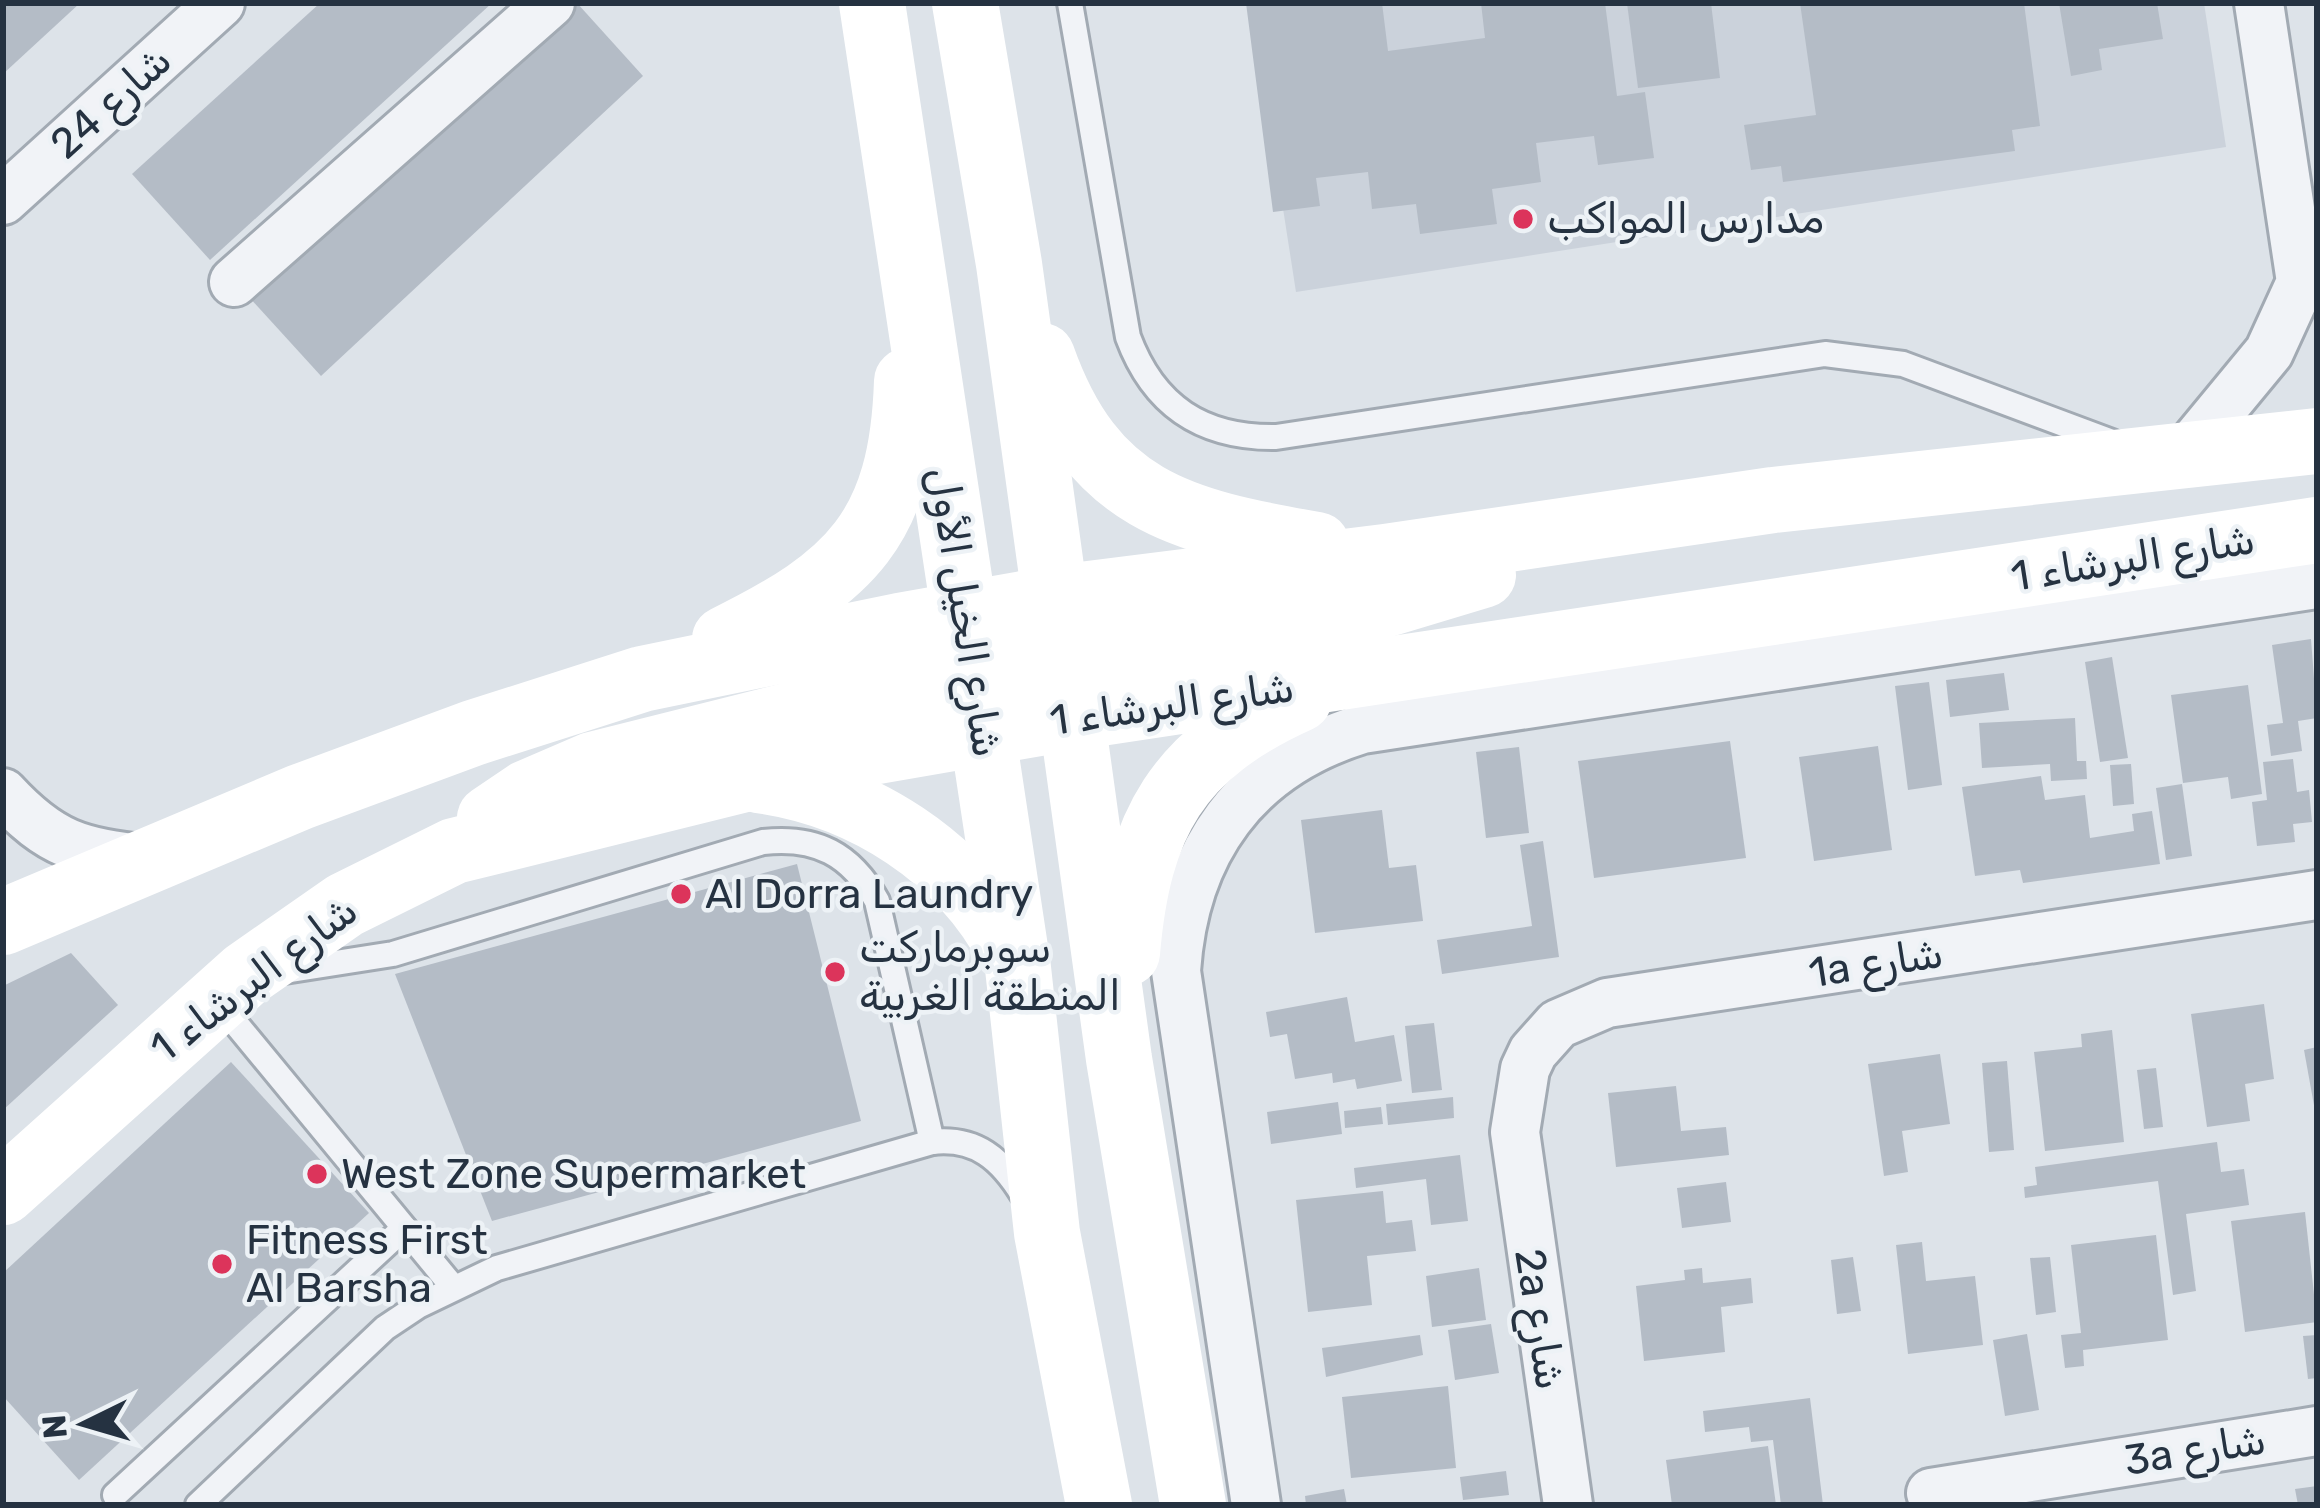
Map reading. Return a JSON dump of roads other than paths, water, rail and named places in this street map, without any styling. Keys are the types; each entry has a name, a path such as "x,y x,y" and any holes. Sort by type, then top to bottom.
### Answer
{"main road":[{"name":"شارع الخيل الأول","path":"872,3 895,127 910,258 1020,664 1119,1058 1193,1505"},
{"name":"شارع الخيل الأول","path":"965,3 1009,264 1020,664 1018,968 1047,1233 1100,1505"},
{"path":"895,127 928,190 950,257 1095,1105 1144,1212"},
{"path":"641,680 800,602 835,574 863,541 884,506 905,428 910,258"},
{"path":"1009,264 1059,405 1095,458 1134,492 1226,529 1385,557"},
{"name":"شارع البرشاء 1","path":"3,1192 231,987 345,904 454,850 736,778 1020,664 1385,557 1773,500 2317,441"},
{"path":"454,850 500,809 575,771 1020,664 1357,613 1492,571 1585,528"},
{"name":"شارع البرشاء 1","path":"3,922 452,741 641,680 1020,664 1344,679 1425,693 2317,530"},
{"path":"1119,1058 1132,898 1142,853 1174,788 1232,733 1344,679"},
{"path":"736,778 823,795 907,836 984,907 1018,968"}],"street":[{"name":"شارع 24","path":"3,200 220,3"},
{"path":"234,282 550,3"},
{"path":"2175,456 2247,384 2287,319 2301,282 2259,3"},
{"path":"2293,219 2317,274"},
{"path":"1256,1505 1177,1002 1184,908 1220,822 1261,781 1335,737 1425,693 2317,584"},
{"path":"3,793 56,841 82,851 149,860"},
{"name":"1a شارع","path":"1515,1132 1533,1052 1558,1024 1590,1007 2317,895"},
{"name":"2a شارع","path":"1515,1132 1568,1505"},
{"name":"3a شارع","path":"1931,1493 2317,1431"}],"lane":[{"path":"1070,3 1128,337 1137,362 1167,403 1208,429 1276,437 1825,354 1904,364 2045,421 2175,456"},
{"path":"453,1287 404,1228 231,987 380,957 763,842 818,844 863,876 877,901 932,1142"},
{"path":"198,1505 355,1353 453,1287 542,1253 932,1142 967,1143 998,1160 1047,1233"},
{"path":"116,1495 404,1228"}],"place":[{"name":"مدارس المواكب","path":"1523,219"},
{"name":"Al Dorra Laundry","path":"681,894"},
{"name":"سوبرماركت المنطقة الغربية","path":"835,972"},
{"name":"West Zone Supermarket","path":"317,1174"},
{"name":"Fitness First Al Barsha","path":"222,1264"}]}
